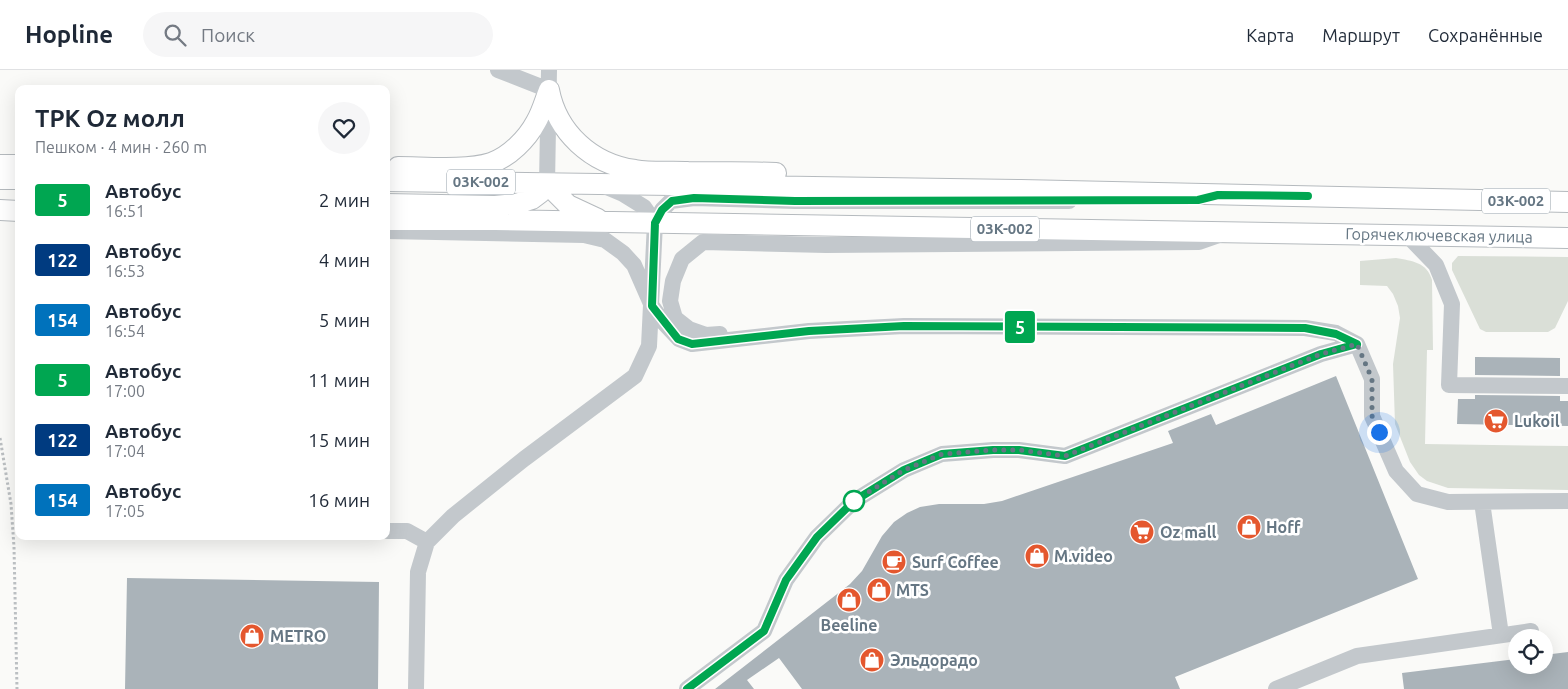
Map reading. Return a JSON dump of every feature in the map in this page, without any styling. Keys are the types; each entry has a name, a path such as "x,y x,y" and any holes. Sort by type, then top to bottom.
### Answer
{"main road":[{"path":"390,167 469,166 491,163 506,156 525,139 536,122 549,80"},
{"path":"549,80 552,106 562,124 576,142 605,163 636,170 992,176 1021,190"},
{"path":"0,165 15,165"},
{"path":"0,179 15,179"},
{"name":"03К-002","path":"390,181 1021,190 1568,202"},
{"path":"390,204 495,206 516,204 532,199 547,184 568,206 608,222"},
{"path":"0,210 15,211"},
{"name":"03К-002","path":"390,220 608,222 1223,234"},
{"name":"Горячеключевская улица","path":"1223,234 1309,233 1568,238"}],"street":[{"path":"498,70 549,80 547,184"},
{"path":"599,184 623,194 644,207 655,223"},
{"path":"416,689 418,572 427,542 453,516 524,459 635,376 649,346 655,223 662,210 672,201 694,198 795,201 1198,200 1218,195"},
{"path":"390,231 584,235 605,240 623,253 634,265 652,306 678,339 692,344 809,331 889,327 1305,328 1336,334 1357,344 1372,379 1372,416 1396,471 1417,494 1448,502 1568,501"},
{"path":"889,327 875,322 706,335 689,330 675,318 670,301 673,281 682,259 703,242 826,245 1199,242 1223,234"},
{"path":"1408,235 1436,265 1452,304 1450,386 1568,386"},
{"path":"687,689 764,631 786,580 817,537 854,501 904,470 942,454 986,450 1019,450 1065,456 1321,354 1357,344"},
{"path":"1482,502 1501,635"},
{"path":"390,531 407,531 427,542"},
{"path":"1276,689 1357,656 1508,634"}],"path":[{"path":"0,438 11,504 14,547 17,689"}],"shaded area":[{"path":"1458,256 1568,257 1568,301 1555,328 1548,332 1486,332 1480,329 1452,270 1452,263"},
{"path":"1396,258 1423,266 1427,269 1432,280 1433,350 1427,350 1425,444 1568,446 1568,490 1448,488 1427,481 1419,475 1410,462 1395,424 1393,364 1400,318 1398,306 1387,286 1360,285 1360,261"}],"building":[{"path":"1475,357 1560,358 1560,376 1475,375"},
{"name":"Oz mall","path":"1336,376 1418,579 1175,677 1180,689 802,689 779,658 747,680 754,689 715,689 850,584 862,571 882,536 894,522 907,513 920,507 939,504 984,504 1002,501 1173,443 1168,431 1211,414 1216,425"},
{"path":"1475,395 1560,396 1560,401 1568,401 1568,426 1457,424 1458,399 1475,399"},
{"name":"METRO","path":"127,578 379,582 378,689 125,689"},
{"path":"1568,652 1568,689 1404,689 1402,673 1508,660 1508,674 1553,674 1553,654"}],"bus line":[{"name":"5","path":"687,689 764,631 786,580 817,537 854,501 904,470 942,454 1019,450 1065,456 1321,354 1357,344 1336,334 1305,328 904,326 809,331 692,344 678,339 652,306 655,223 662,210 672,201 694,198 795,201 1198,200 1218,195 1308,196"}],"place":[{"name":"Lukoil","path":"1496,421"},
{"name":"Hoff","path":"1249,527"},
{"name":"Oz mall","path":"1142,532"},
{"name":"M.video","path":"1037,556"},
{"name":"Surf Coffee","path":"894,562"},
{"name":"MTS","path":"879,590"},
{"name":"Beeline","path":"849,600"},
{"name":"METRO","path":"252,636"},
{"name":"Эльдорадо","path":"872,660"}],"route":[{"path":"854,501 904,470 942,454 1019,450 1065,456 1321,354 1357,344 1372,379 1372,416 1379,432"}]}
